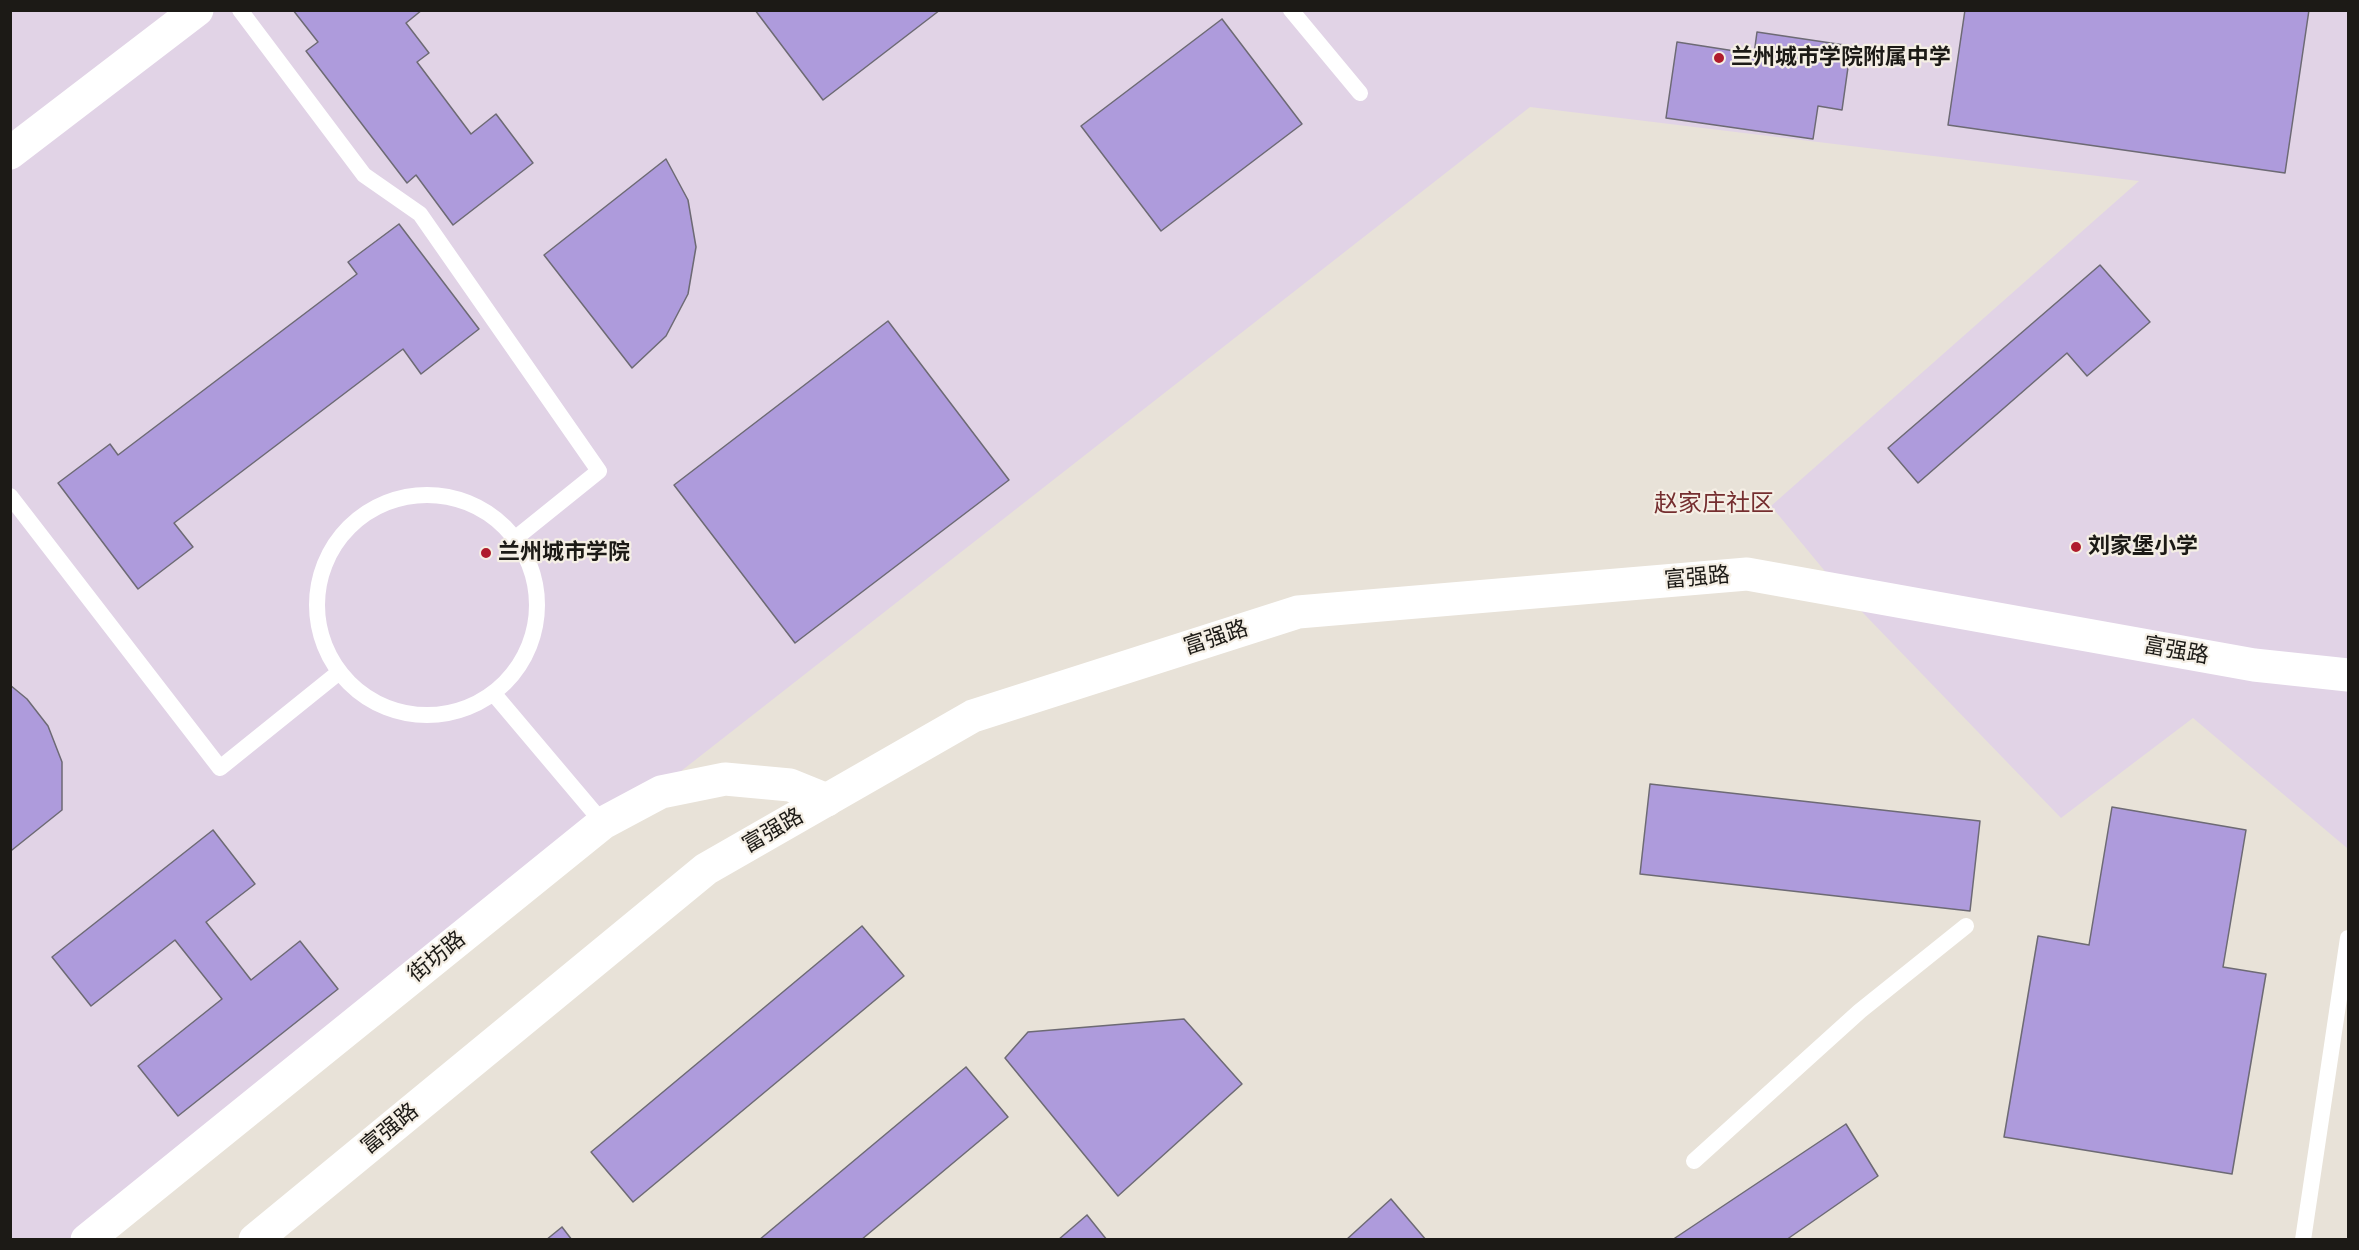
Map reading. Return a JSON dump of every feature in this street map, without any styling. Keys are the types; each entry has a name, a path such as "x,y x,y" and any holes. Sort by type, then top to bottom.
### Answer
{"main road":[{"path":"10,153 197,10"},
{"name":"富强路","path":"255,1239 706,869 973,716 1298,612 1747,574 2254,665 2349,675"},
{"name":"街坊路","path":"87,1239 603,823 661,792 725,779 790,785 827,800"}],"lane":[{"path":"240,10 364,175 420,214 599,471 517,537"},
{"path":"1291,10 1360,93"},
{"path":"443,494 485,508 517,537 536,577 538,620 524,662 494,694 455,714 412,716 371,702 338,673 319,634 316,590 331,548 360,516 400,497 443,494"},
{"path":"10,496 220,768 338,673"},
{"path":"494,694 603,823"},
{"path":"1694,1161 1860,1011 1966,926"},
{"path":"2303,1239 2349,938"}],"shaded area":[{"name":"兰州城市学院","path":"10,11 2348,11 2347,848 2193,718 2061,818 1838,587 1771,506 2139,181 1530,107 616,822 91,1239 11,1239"}],"building":[{"path":"293,10 422,10 406,23 429,53 417,62 471,134 496,114 533,163 453,225 416,175 407,183 306,51 318,42"},
{"path":"755,10 940,10 823,100"},
{"path":"1965,10 2309,10 2285,173 1948,125"},
{"path":"1222,19 1302,124 1161,231 1081,126"},
{"path":"1757,32 1851,46 1842,110 1818,106 1813,139 1666,118 1677,42 1754,54"},
{"path":"666,159 688,200 696,247 688,294 666,336 632,368 544,255"},
{"path":"399,224 479,329 421,374 403,349 174,523 193,547 138,589 58,483 110,444 118,455 357,274 348,262"},
{"path":"2100,265 2150,322 2087,376 2067,353 1918,483 1888,448"},
{"path":"888,321 1009,480 795,643 674,485"},
{"path":"10,685 27,699 48,726 62,762 62,810 12,850 10,848"},
{"path":"1650,784 1980,821 1970,911 1640,874"},
{"path":"2112,807 2246,830 2223,967 2266,974 2232,1174 2004,1137 2038,936 2089,945"},
{"path":"213,830 255,884 206,922 251,980 300,941 338,989 178,1116 138,1066 222,999 175,940 91,1006 52,957"},
{"path":"862,926 904,976 633,1202 591,1152"},
{"path":"1184,1019 1242,1084 1118,1196 1005,1058 1028,1032"},
{"path":"966,1067 1008,1117 861,1240 759,1240"},
{"path":"1846,1124 1878,1176 1786,1240 1672,1240"},
{"path":"1391,1199 1426,1240 1346,1240"},
{"path":"1087,1215 1107,1240 1058,1240"},
{"path":"562,1227 572,1240 546,1240"}],"place":[{"name":"兰州城市学院附属中学","path":"1719,58"},
{"name":"刘家堡小学","path":"2076,547"},
{"name":"兰州城市学院","path":"486,553"}],"district":[{"name":"赵家庄社区","path":"1714,504"}]}
